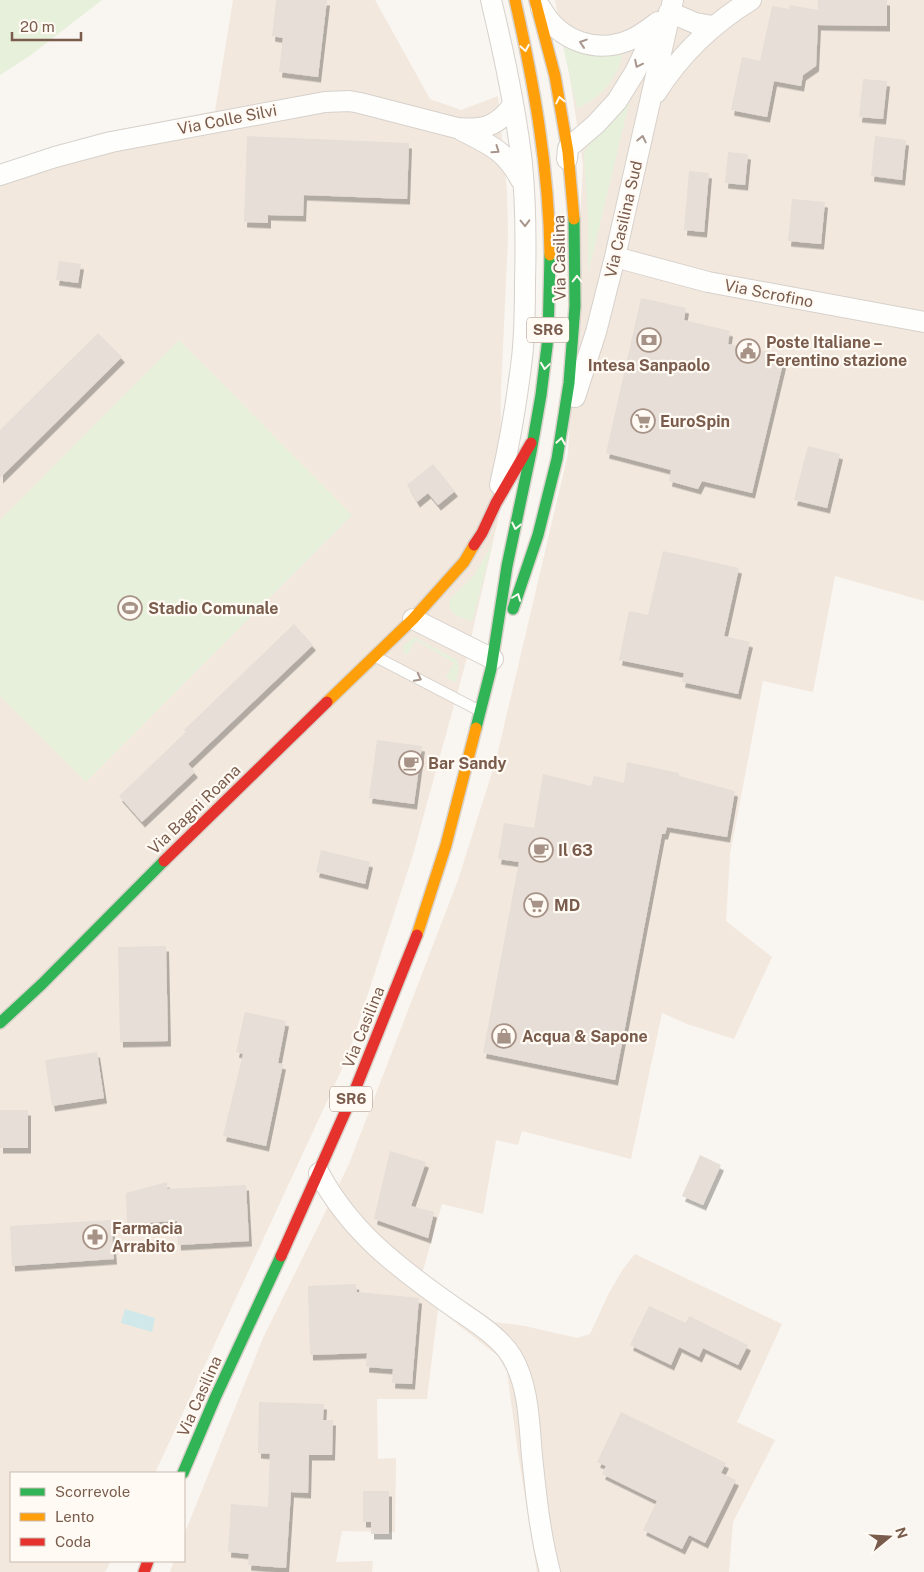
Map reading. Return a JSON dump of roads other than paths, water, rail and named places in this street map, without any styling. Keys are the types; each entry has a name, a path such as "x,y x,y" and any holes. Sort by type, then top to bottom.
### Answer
{"main road":[{"name":"Via Casilina","path":"183,1472 319,1173 416,938 451,828 493,659 502,595 533,440 546,354 550,293 550,245 546,183 532,84 515,0"},
{"name":"Via Casilina","path":"493,659 520,591 539,533 555,474 569,388 577,292 575,221 568,148 555,78 536,0"},
{"name":"Via Bagni Roana","path":"0,1023 42,984 198,827 413,619 464,562 533,440"}],"street":[{"path":"491,0 502,46 520,146 523,184 525,297 522,364 513,422 496,503"},
{"path":"536,0 562,34 596,46 613,45 630,40 667,11"},
{"path":"649,103 672,69 691,48 713,26 751,0"},
{"path":"550,293 568,148 596,124 617,101 635,72 667,11"},
{"path":"667,11 695,22 713,26"},
{"name":"Via Casilina Sud","path":"564,422 589,358 615,256 667,11"},
{"name":"Via Colle Silvi","path":"0,175 64,154 111,142 325,102 349,101 360,103 457,128"},
{"path":"457,128 476,129 491,126 507,113 513,105"},
{"path":"457,128 487,143 504,156 515,168 523,184"},
{"name":"Via Scrofino","path":"615,256 718,284 924,322"},
{"path":"413,619 493,659"},
{"path":"319,1173 341,1207 365,1236 405,1272 492,1335 512,1357 521,1377 526,1398 538,1506 550,1572"}],"lane":[{"path":"375,656 480,711"}],"water":[{"path":"125,1309 155,1318 152,1332 121,1323"}],"place":[{"name":"Intesa Sanpaolo","path":"649,340"},
{"name":"Poste Italiane – Ferentino stazione","path":"748,351"},
{"name":"EuroSpin","path":"643,421"},
{"name":"Stadio Comunale","path":"130,608"},
{"name":"Bar Sandy","path":"411,763"},
{"name":"Il 63","path":"541,850"},
{"name":"MD","path":"536,905"},
{"name":"Acqua & Sapone","path":"504,1036"},
{"name":"Farmacia Arrabito","path":"95,1237"}]}
